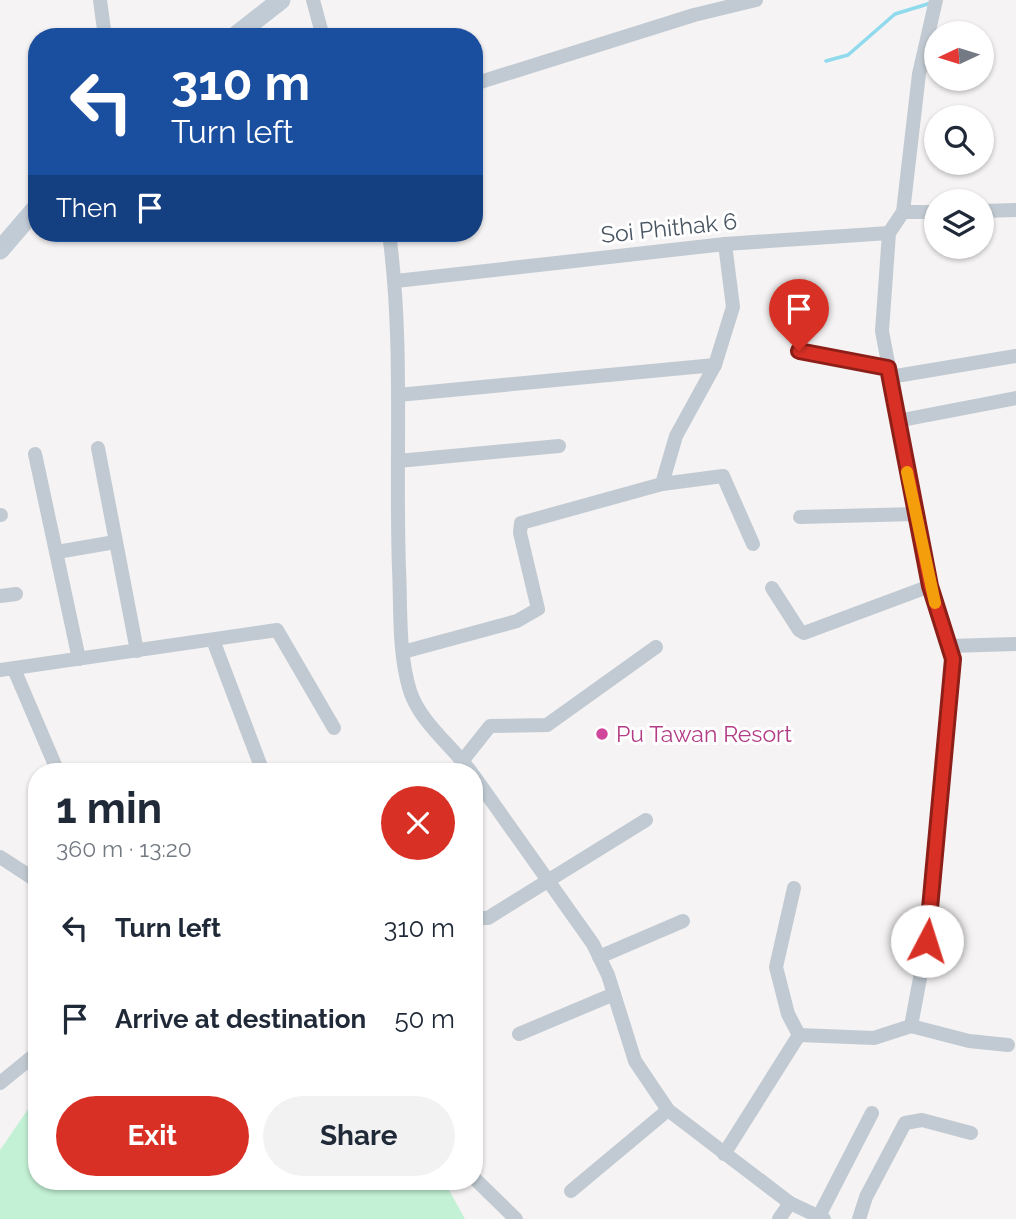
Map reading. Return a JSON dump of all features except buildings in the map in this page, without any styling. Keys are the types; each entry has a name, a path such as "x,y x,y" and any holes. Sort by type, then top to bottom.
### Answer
{"main road":[{"path":"245,28 281,0"},
{"path":"1,245 28,216"}],"street":[{"path":"100,0 104,28"},
{"path":"313,0 321,28"},
{"path":"483,81 694,15 757,0"},
{"path":"911,1026 927,941 953,659 930,586 882,331 889,233 903,212 919,74 935,5"},
{"path":"994,211 1016,210"},
{"path":"903,212 924,212"},
{"name":"Soi Phithak 6","path":"396,281 725,244 889,233"},
{"path":"390,242 399,310 398,461 403,652 411,693 424,715 464,763"},
{"path":"662,485 676,436 715,365 733,307 725,244"},
{"path":"799,351 889,373 1016,356"},
{"path":"398,395 715,365"},
{"path":"897,421 1016,398"},
{"path":"398,461 559,446"},
{"path":"98,448 137,651"},
{"path":"35,454 79,659"},
{"path":"403,652 517,621 538,609 520,533 521,523 662,485 723,477 753,544"},
{"path":"800,517 916,514"},
{"path":"57,552 115,542"},
{"path":"772,588 799,630 804,633 930,586"},
{"path":"0,596 16,594"},
{"path":"54,763 7,669 277,630 334,728"},
{"path":"213,640 260,763"},
{"path":"949,646 1016,644"},
{"path":"469,763 490,726 547,725 656,647"},
{"path":"483,789 550,882 599,957 635,1061 668,1110 790,1203 821,1218 872,1113"},
{"path":"483,918 488,918 550,882 646,820"},
{"path":"0,857 28,874"},
{"path":"794,888 776,967 788,1014 799,1035"},
{"path":"599,957 683,921"},
{"path":"519,1034 614,994"},
{"path":"799,1035 874,1038 911,1026 969,1041 1008,1045"},
{"path":"724,1154 799,1035"},
{"path":"0,1083 28,1060"},
{"path":"571,1191 668,1110"},
{"path":"859,1219 866,1197 905,1123 922,1119 971,1133"},
{"path":"483,1187 516,1219"},
{"path":"779,1219 790,1203"}],"green space":[{"path":"28,1109 28,1190 449,1190 465,1219 0,1219 0,1150"}],"waterway":[{"path":"826,61 848,55 895,14 931,3"}],"slow traffic":[{"path":"907,472 935,603"}],"place":[{"name":"Pu Tawan Resort","path":"602,734"}],"route":[{"path":"799,351 888,368 930,586 953,659 927,941"}]}
